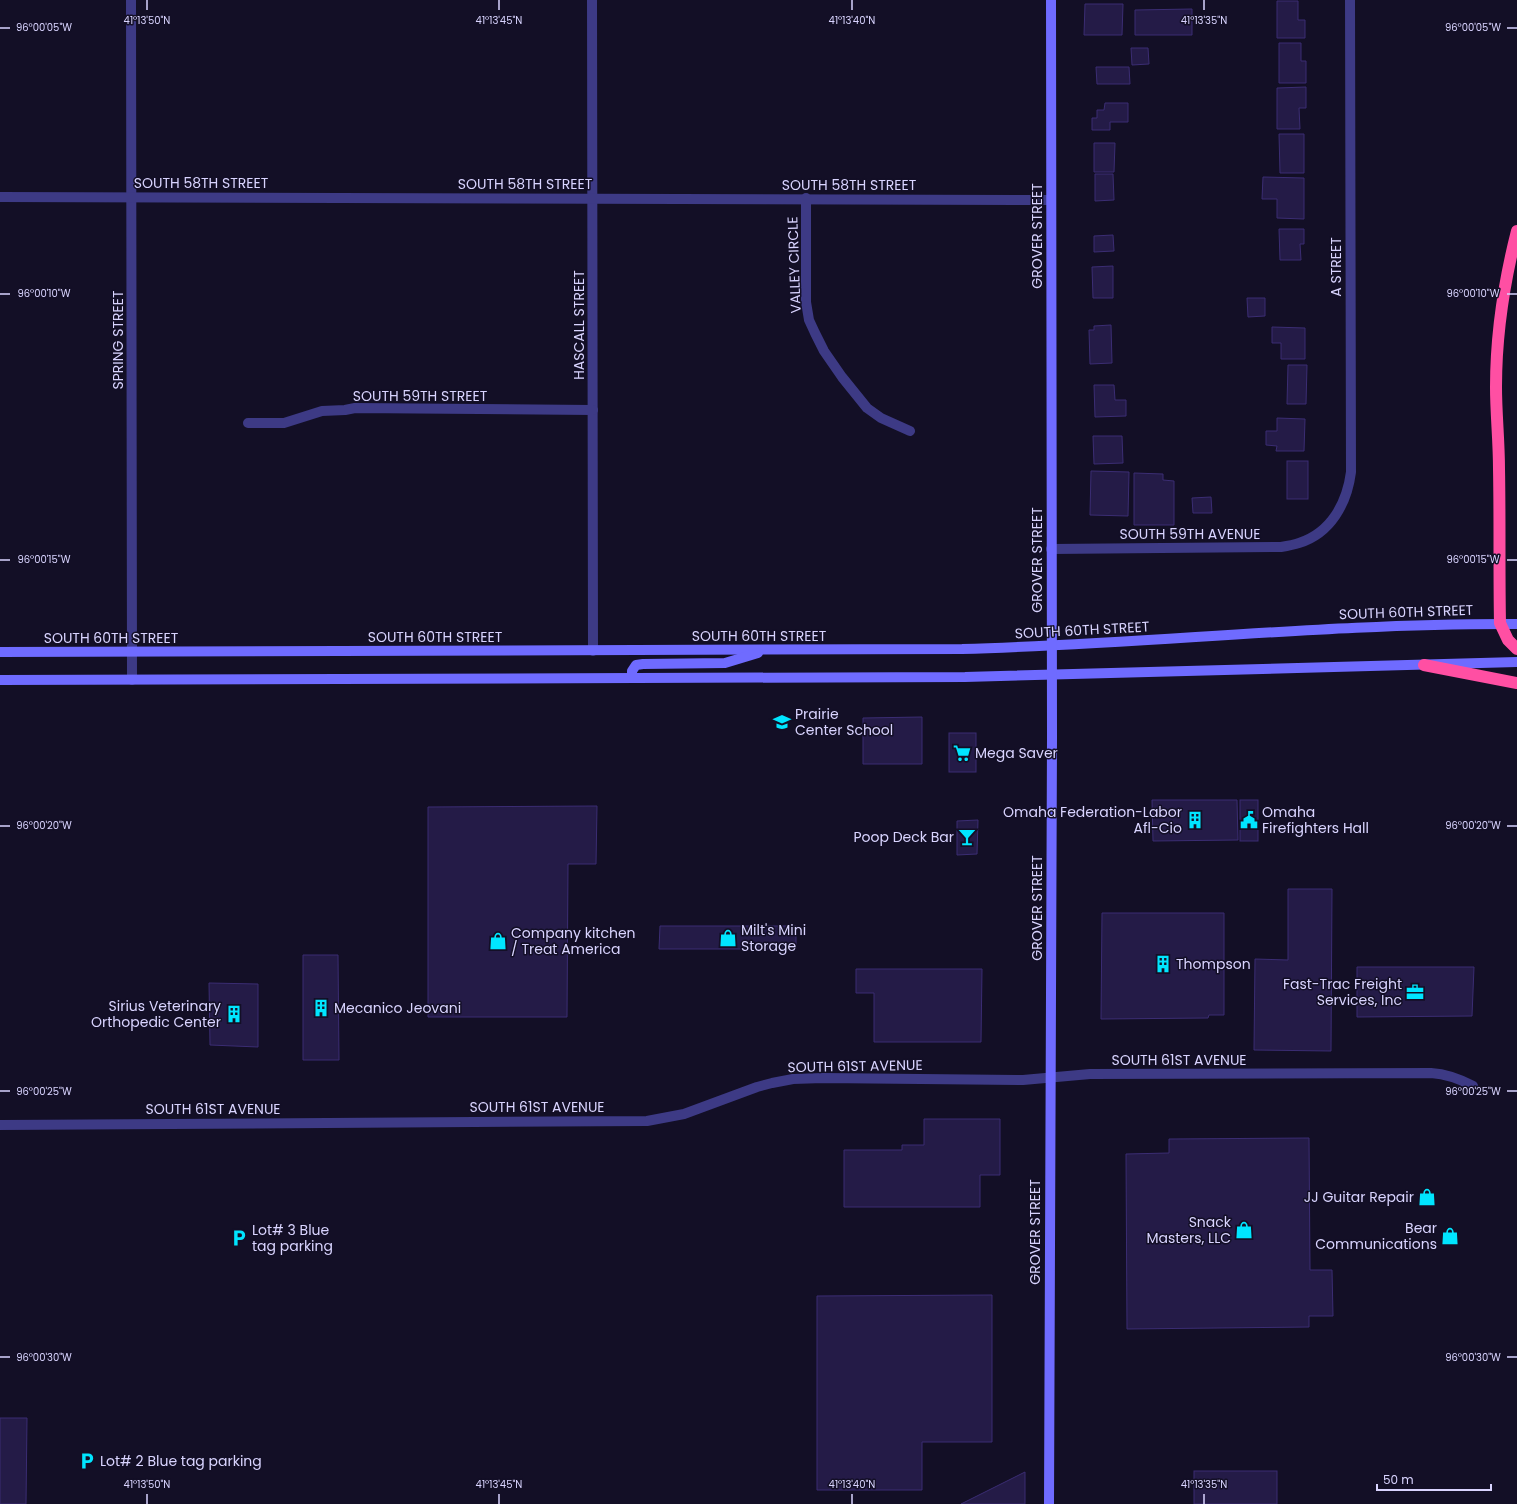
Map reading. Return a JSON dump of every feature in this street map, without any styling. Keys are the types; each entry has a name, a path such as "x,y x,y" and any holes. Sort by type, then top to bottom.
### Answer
{"highway":[{"path":"1517,231 1505,288 1497,352 1496,406 1499,468 1500,624 1508,640 1517,649"},
{"path":"1424,665 1517,683"}],"main road":[{"name":"GROVER STREET","path":"1048,1504 1052,674 1051,0"},
{"name":"SOUTH 60TH STREET","path":"0,652 954,649 1051,646 1397,625 1517,624"},
{"path":"632,678 632,671 636,665 725,663 769,650"},
{"path":"0,680 875,678 1517,662"}],"street":[{"name":"SPRING STREET","path":"131,0 132,680"},
{"name":"HASCALL STREET","path":"592,0 593,651"},
{"name":"A STREET","path":"1325,527 1337,514 1345,500 1350,472 1350,0"},
{"name":"SOUTH 58TH STREET","path":"0,197 132,196 1051,200"},
{"name":"VALLEY CIRCLE","path":"806,198 806,302 809,320 814,333 824,351 842,377 867,408 881,418 910,431"},
{"name":"SOUTH 59TH STREET","path":"248,423 284,422 322,411 355,408 593,410"},
{"name":"SOUTH 59TH AVENUE","path":"1051,549 1280,547 1304,541 1325,527"},
{"name":"SOUTH 61ST AVENUE","path":"0,1125 647,1121 684,1114 757,1087 793,1079 823,1078 1023,1080 1050,1079 1090,1074 1431,1073 1443,1074 1461,1079 1474,1086"}],"building":[{"path":"1277,1 1298,1 1298,20 1305,20 1305,38 1277,38"},
{"path":"1085,4 1123,4 1122,35 1084,35"},
{"path":"1192,9 1192,35 1135,35 1135,10"},
{"path":"1279,43 1301,43 1301,61 1306,61 1306,83 1279,83"},
{"path":"1131,48 1148,48 1149,64 1132,65"},
{"path":"1096,67 1129,67 1130,84 1097,84"},
{"path":"1306,87 1306,108 1299,108 1300,129 1277,129 1277,88"},
{"path":"1105,103 1128,103 1128,122 1110,122 1110,130 1092,130 1092,118 1097,118 1097,110 1104,110"},
{"path":"1279,134 1304,134 1304,173 1280,173"},
{"path":"1094,143 1115,143 1114,172 1094,172"},
{"path":"1095,174 1113,174 1114,200 1095,201"},
{"path":"1263,177 1304,178 1304,219 1277,218 1277,199 1262,199"},
{"path":"1279,229 1304,229 1304,244 1300,244 1301,260 1280,260"},
{"path":"1113,235 1114,251 1094,252 1094,236"},
{"path":"1113,266 1113,298 1093,298 1092,267"},
{"path":"1247,298 1265,298 1265,316 1248,317"},
{"path":"1111,325 1112,363 1090,364 1089,330 1094,330 1094,326"},
{"path":"1272,327 1305,328 1305,359 1281,359 1281,343 1272,343"},
{"path":"1288,365 1307,365 1306,404 1287,404"},
{"path":"1094,385 1114,385 1115,400 1126,400 1126,416 1095,417"},
{"path":"1277,418 1305,419 1304,451 1276,451 1277,446 1266,445 1266,431 1277,431"},
{"path":"1093,436 1122,436 1123,463 1094,464"},
{"path":"1287,461 1308,461 1308,499 1287,499"},
{"path":"1091,471 1129,472 1128,516 1090,515"},
{"path":"1134,473 1163,474 1163,480 1174,481 1174,525 1134,525"},
{"path":"1211,497 1212,513 1193,513 1192,498"},
{"path":"922,717 922,764 863,764 863,718"},
{"name":"Mega Saver","path":"949,733 976,733 976,772 949,772"},
{"name":"Omaha Federation-Labor Afl-Cio","path":"1152,800 1237,800 1238,840 1153,841"},
{"name":"Omaha Firefighters Hall","path":"1240,800 1258,800 1258,841 1240,841"},
{"name":"Company kitchen / Treat America","path":"597,806 596,864 568,864 567,1017 428,1017 428,807"},
{"name":"Poop Deck Bar","path":"978,820 977,854 957,855 957,821"},
{"path":"1288,889 1332,889 1331,1051 1254,1050 1255,959 1288,960"},
{"name":"Thompson","path":"1102,913 1224,913 1224,1015 1209,1015 1208,1018 1101,1019"},
{"name":"Milt's Mini Storage","path":"660,926 796,926 796,949 659,949"},
{"name":"Mecanico Jeovani","path":"303,955 338,955 339,1060 303,1060"},
{"name":"Fast-Trac Freight Services, Inc","path":"1357,967 1474,967 1472,1016 1357,1017"},
{"path":"856,969 982,969 981,1042 874,1042 874,993 856,993"},
{"name":"Sirius Veterinary Orthopedic Center","path":"209,983 258,984 258,1047 210,1045"},
{"path":"924,1119 1000,1119 1000,1175 980,1175 980,1207 844,1207 844,1150 902,1150 902,1145 924,1145"},
{"path":"1309,1138 1310,1270 1332,1270 1333,1316 1309,1316 1309,1327 1127,1329 1126,1154 1169,1153 1169,1139"},
{"path":"992,1295 992,1442 922,1442 922,1490 817,1490 817,1296"},
{"path":"0,1418 27,1418 26,1504 0,1504"},
{"path":"1194,1471 1277,1471 1277,1504 1194,1504"},
{"path":"1025,1472 1025,1504 961,1504"}],"place":[{"name":"Prairie Center School","path":"782,722"},
{"name":"Mega Saver","path":"962,753"},
{"name":"Omaha Federation-Labor Afl-Cio","path":"1195,820"},
{"name":"Omaha Firefighters Hall","path":"1249,820"},
{"name":"Poop Deck Bar","path":"967,837"},
{"name":"Milt's Mini Storage","path":"728,938"},
{"name":"Company kitchen / Treat America","path":"498,941"},
{"name":"Thompson","path":"1163,964"},
{"name":"Fast-Trac Freight Services, Inc","path":"1415,992"},
{"name":"Mecanico Jeovani","path":"321,1008"},
{"name":"Sirius Veterinary Orthopedic Center","path":"234,1014"},
{"name":"JJ Guitar Repair","path":"1427,1197"},
{"name":"Snack Masters, LLC","path":"1244,1230"},
{"name":"Bear Communications","path":"1450,1236"},
{"name":"Lot# 3 Blue tag parking","path":"239,1238"},
{"name":"Lot# 2 Blue tag parking","path":"87,1461"}]}
